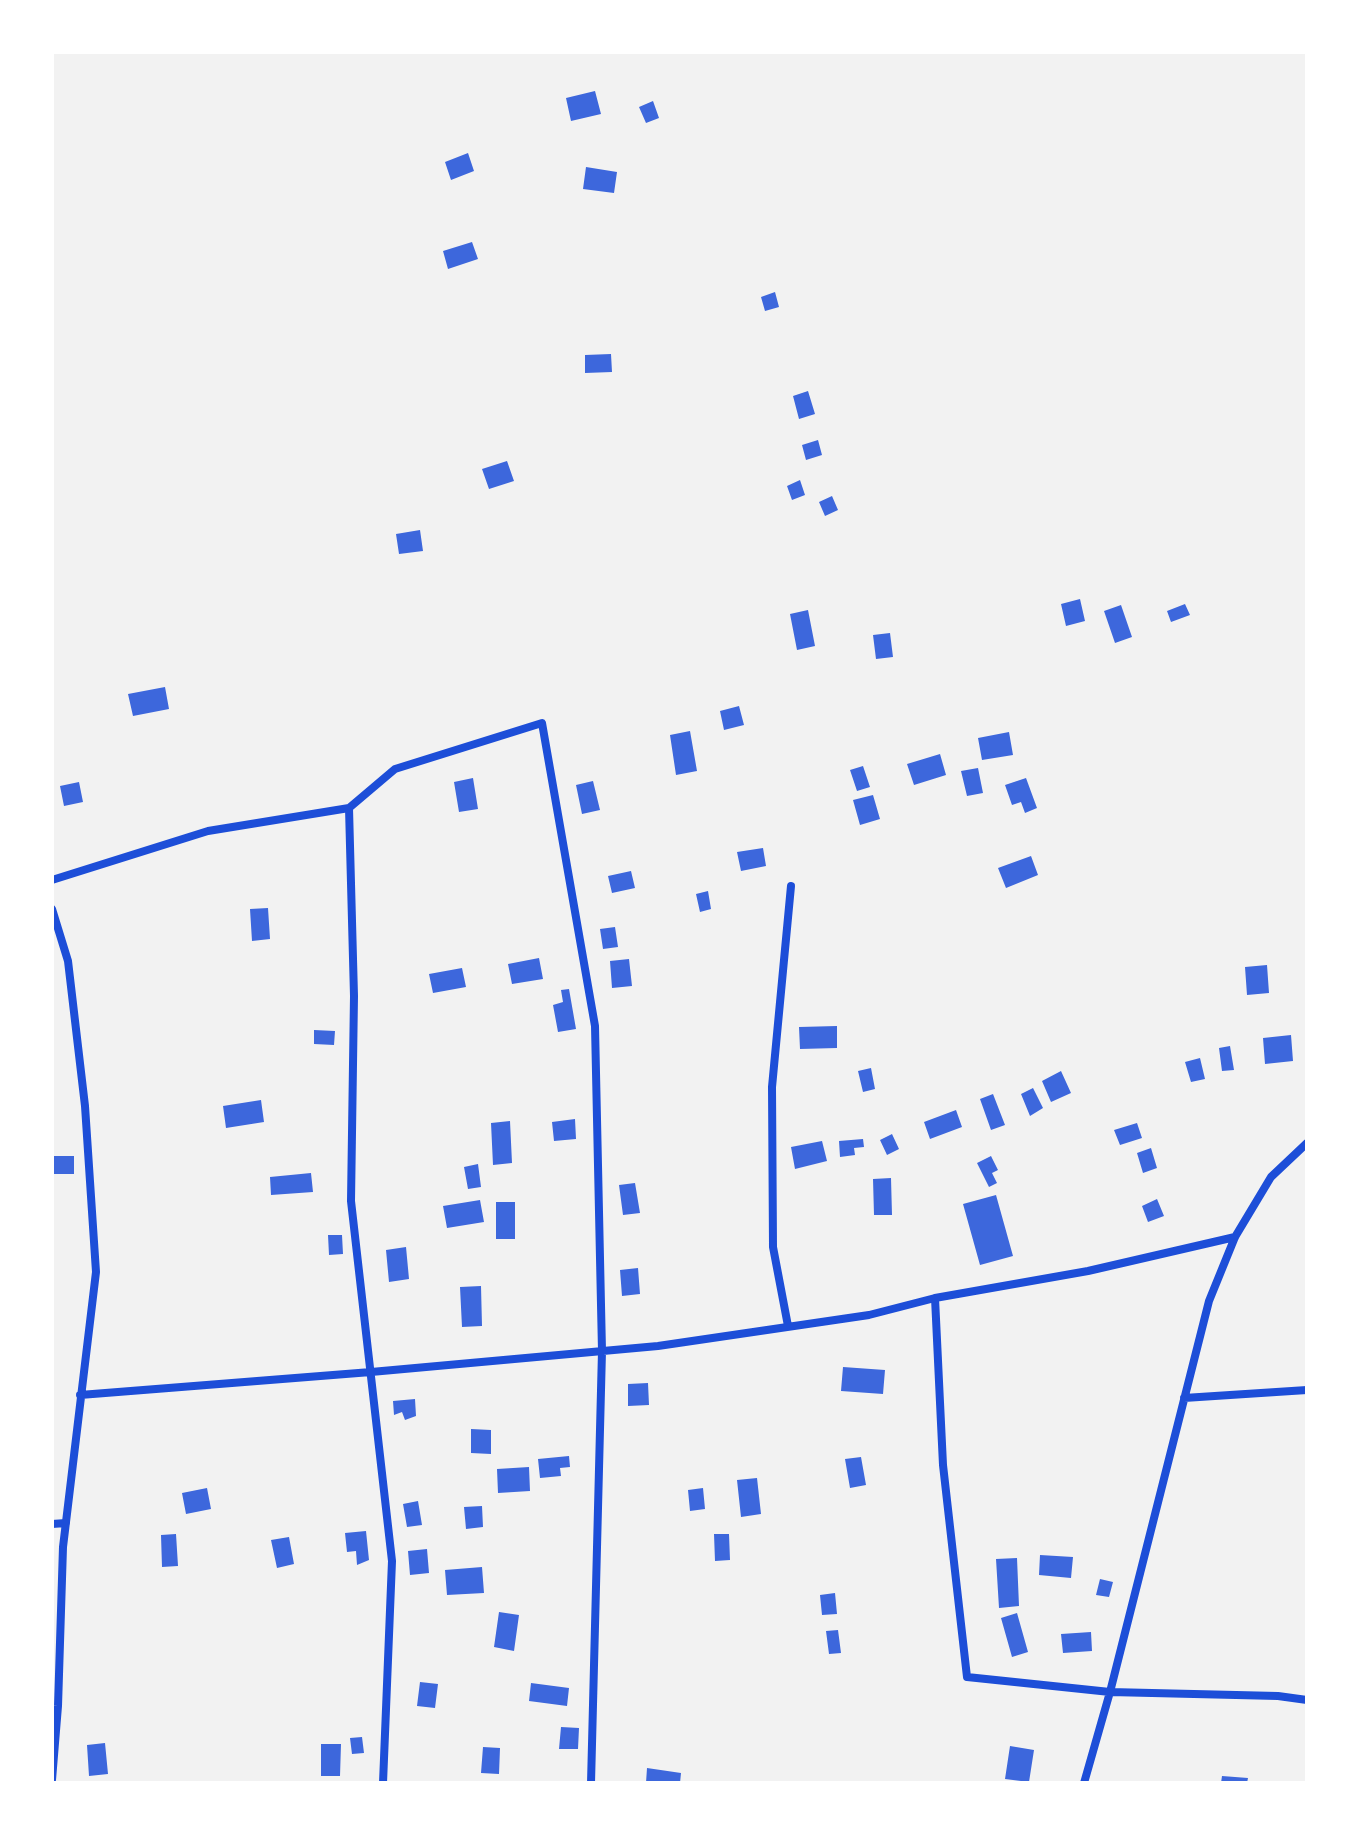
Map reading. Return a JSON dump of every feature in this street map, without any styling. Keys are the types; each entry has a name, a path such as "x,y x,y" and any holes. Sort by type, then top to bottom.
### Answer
{"street":[{"path":"52,880 208,831 349,808 395,769 542,723 595,1026 602,1351 591,1783"},
{"path":"349,808 354,996 351,1201 392,1561 383,1783"},
{"path":"788,1326 773,1247 772,1087 791,886"},
{"path":"52,909 70,975 85,1106 96,1272 66,1523 52,1782"},
{"path":"1084,1783 1209,1301 1235,1237 1271,1177 1307,1143"},
{"path":"80,1395 602,1351 869,1315 935,1298 1088,1271 1235,1237"},
{"path":"935,1298 943,1465 967,1677 1110,1692 1278,1696 1307,1700"},
{"path":"1184,1398 1307,1390"},
{"path":"52,1524 66,1523"}],"building":[{"path":"595,91 601,114 571,121 566,98"},
{"path":"653,101 659,118 646,123 639,107"},
{"path":"468,153 474,171 451,180 445,162"},
{"path":"586,167 617,172 614,193 583,189"},
{"path":"472,242 478,259 448,269 443,251"},
{"path":"775,292 779,307 765,311 761,297"},
{"path":"611,354 612,372 585,373 585,355"},
{"path":"808,391 815,414 799,419 793,396"},
{"path":"818,440 822,455 806,460 802,445"},
{"path":"507,461 514,481 489,489 482,469"},
{"path":"800,480 805,495 792,500 787,486"},
{"path":"832,496 838,510 825,516 819,502"},
{"path":"420,530 423,551 399,554 396,534"},
{"path":"1080,599 1085,621 1066,626 1061,604"},
{"path":"1185,604 1190,615 1171,622 1167,611"},
{"path":"1121,605 1132,637 1115,643 1104,611"},
{"path":"808,610 815,646 797,650 790,614"},
{"path":"890,633 893,657 876,659 873,635"},
{"path":"165,687 169,709 133,716 128,694"},
{"path":"739,706 744,725 724,730 720,711"},
{"path":"690,731 697,771 676,775 670,735"},
{"path":"1009,732 1013,755 982,760 978,738"},
{"path":"940,754 946,775 914,785 907,764"},
{"path":"863,766 870,787 857,791 850,770"},
{"path":"978,768 983,793 967,796 961,771"},
{"path":"473,778 478,809 459,812 454,782"},
{"path":"1026,778 1037,808 1025,813 1021,802 1012,805 1005,785"},
{"path":"593,781 600,810 582,814 576,785"},
{"path":"79,782 83,802 64,806 60,786"},
{"path":"873,795 880,819 860,825 853,800"},
{"path":"763,848 766,866 741,871 737,852"},
{"path":"1031,856 1038,875 1006,888 998,868"},
{"path":"631,871 635,888 612,893 608,876"},
{"path":"708,891 711,909 700,912 696,894"},
{"path":"268,908 270,939 252,941 250,909"},
{"path":"615,927 618,947 603,949 600,929"},
{"path":"539,958 543,979 512,984 508,964"},
{"path":"629,959 632,986 612,988 610,961"},
{"path":"1267,965 1269,993 1247,995 1245,967"},
{"path":"462,968 466,987 433,993 429,974"},
{"path":"569,989 576,1029 558,1032 553,1005 563,1002 561,990"},
{"path":"837,1026 837,1048 800,1049 799,1027"},
{"path":"314,1030 335,1031 334,1045 314,1044"},
{"path":"1291,1035 1293,1061 1265,1064 1263,1038"},
{"path":"1230,1046 1234,1070 1222,1071 1219,1048"},
{"path":"1200,1058 1205,1079 1191,1082 1185,1062"},
{"path":"871,1068 875,1089 863,1092 858,1071"},
{"path":"1061,1071 1071,1093 1051,1102 1042,1081"},
{"path":"1033,1088 1043,1108 1030,1116 1021,1094"},
{"path":"993,1094 1005,1125 991,1130 980,1099"},
{"path":"261,1100 264,1122 226,1128 223,1106"},
{"path":"956,1110 962,1127 930,1139 924,1122"},
{"path":"575,1119 576,1139 554,1141 552,1122"},
{"path":"510,1121 512,1163 493,1165 491,1123"},
{"path":"1137,1123 1142,1138 1120,1145 1114,1130"},
{"path":"892,1134 899,1149 887,1155 880,1140"},
{"path":"863,1139 864,1147 854,1148 855,1155 840,1157 839,1141"},
{"path":"822,1141 827,1161 795,1169 791,1147"},
{"path":"1151,1148 1157,1168 1143,1173 1137,1153"},
{"path":"53,1156 74,1156 74,1174 53,1174"},
{"path":"991,1156 998,1170 992,1173 997,1183 989,1187 977,1163"},
{"path":"478,1164 481,1187 468,1189 464,1167"},
{"path":"311,1173 313,1192 271,1195 270,1177"},
{"path":"891,1178 892,1215 874,1215 873,1179"},
{"path":"635,1183 640,1213 623,1215 619,1185"},
{"path":"996,1195 1013,1256 980,1265 963,1204"},
{"path":"1157,1199 1164,1216 1148,1222 1142,1206"},
{"path":"480,1200 484,1222 447,1228 443,1206"},
{"path":"496,1202 515,1202 515,1239 496,1239"},
{"path":"328,1235 342,1235 343,1254 329,1255"},
{"path":"406,1247 409,1279 389,1282 386,1250"},
{"path":"638,1268 640,1294 622,1296 620,1270"},
{"path":"481,1286 482,1326 462,1327 460,1287"},
{"path":"843,1367 885,1370 883,1394 841,1391"},
{"path":"648,1383 649,1405 628,1406 628,1384"},
{"path":"415,1399 416,1416 405,1420 402,1412 394,1415 393,1401"},
{"path":"471,1429 491,1430 491,1454 471,1453"},
{"path":"569,1456 570,1467 560,1468 561,1476 540,1478 538,1459"},
{"path":"861,1457 866,1485 850,1488 845,1459"},
{"path":"529,1467 530,1491 498,1493 497,1469"},
{"path":"757,1478 761,1514 741,1517 737,1480"},
{"path":"207,1488 211,1509 186,1514 182,1493"},
{"path":"703,1488 705,1509 690,1511 688,1490"},
{"path":"418,1501 422,1525 407,1527 403,1504"},
{"path":"482,1506 483,1527 466,1529 464,1507"},
{"path":"366,1531 369,1560 357,1565 356,1551 347,1552 345,1533"},
{"path":"176,1534 178,1566 162,1567 161,1535"},
{"path":"714,1534 729,1534 730,1560 715,1561"},
{"path":"289,1537 294,1564 277,1568 271,1540"},
{"path":"427,1549 429,1573 410,1575 408,1551"},
{"path":"1040,1555 1073,1557 1071,1578 1039,1575"},
{"path":"1017,1558 1019,1606 999,1608 996,1559"},
{"path":"482,1567 484,1593 447,1595 445,1570"},
{"path":"1100,1579 1113,1582 1109,1597 1096,1595"},
{"path":"835,1593 837,1614 822,1615 820,1595"},
{"path":"499,1612 519,1615 514,1651 494,1647"},
{"path":"1017,1613 1028,1652 1012,1657 1001,1618"},
{"path":"838,1630 841,1653 829,1654 826,1631"},
{"path":"1091,1632 1092,1651 1063,1653 1061,1634"},
{"path":"420,1682 438,1684 435,1708 417,1706"},
{"path":"531,1683 569,1688 567,1706 529,1701"},
{"path":"561,1727 579,1728 578,1749 559,1749"},
{"path":"362,1737 364,1753 352,1754 350,1738"},
{"path":"105,1743 108,1774 89,1776 87,1745"},
{"path":"321,1744 341,1744 340,1776 321,1776"},
{"path":"1010,1746 1034,1750 1029,1782 1005,1779"},
{"path":"483,1747 500,1748 499,1774 481,1773"},
{"path":"647,1768 681,1773 680,1783 646,1783"},
{"path":"1222,1776 1248,1778 1247,1783 1221,1783"}]}
